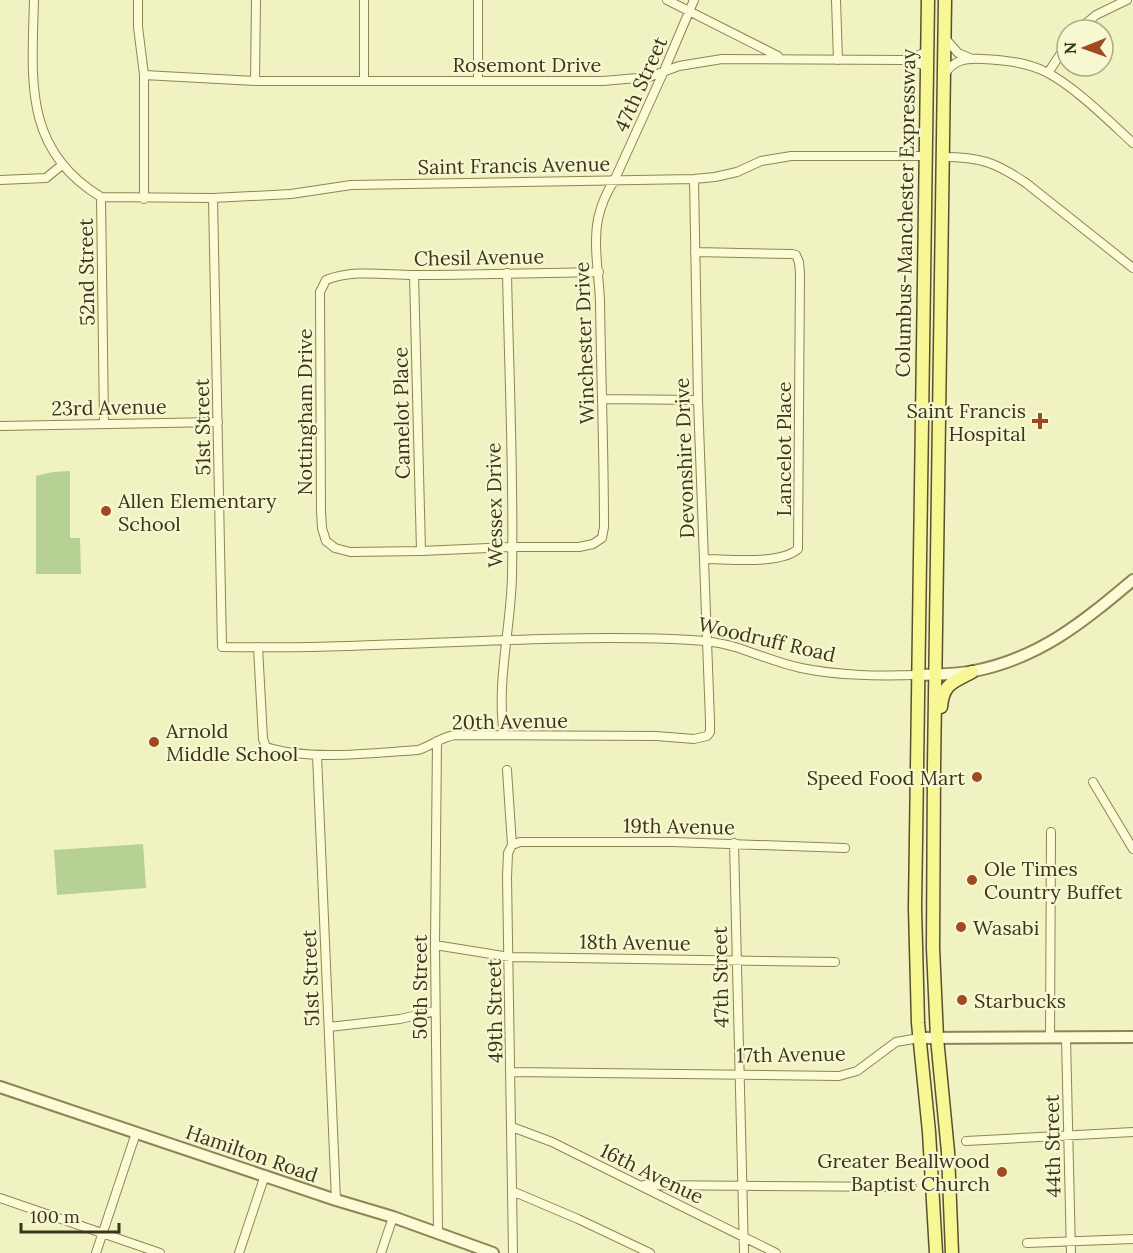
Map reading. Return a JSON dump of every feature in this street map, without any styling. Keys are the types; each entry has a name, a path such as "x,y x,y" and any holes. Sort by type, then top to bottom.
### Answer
{"main road":[{"name":"Columbus-Manchester Expressway","path":"928,0 915,863 919,1038 929,1132 936,1253"},
{"name":"Columbus-Manchester Expressway","path":"945,0 933,948 937,1038 948,1152 952,1253"},
{"path":"922,412 926,423 928,471 939,478"},
{"path":"934,736 941,725 942,696 945,689 949,684 972,672"}],"street":[{"name":"52nd Street","path":"34,0 33,54 37,115 47,141 62,165 81,184 101,197 104,424"},
{"path":"138,0 138,27 144,75 144,199"},
{"path":"255,81 256,0"},
{"path":"364,0 364,81"},
{"path":"478,0 478,81"},
{"path":"666,0 782,58"},
{"name":"47th Street","path":"614,181 694,0"},
{"path":"836,0 838,60"},
{"path":"1092,18 1127,0"},
{"path":"945,37 958,53 974,59 1015,63 1048,73 1133,142"},
{"name":"Rosemont Drive","path":"907,60 926,52"},
{"name":"Rosemont Drive","path":"144,75 255,81 625,80 663,74 679,66 700,61 722,59 907,60 926,66"},
{"path":"944,77 956,62 974,59"},
{"path":"1048,73 1055,62"},
{"name":"Saint Francis Avenue","path":"101,197 213,198 291,194 351,184 694,179 737,172 761,161 791,156 924,156"},
{"path":"943,157 973,158 1009,171 1133,268"},
{"path":"0,180 46,178 62,165"},
{"name":"Devonshire Drive","path":"694,179 698,400 710,721 710,732 706,735"},
{"name":"Winchester Drive","path":"512,547 579,547 592,544 602,538 604,527 603,399 596,241 598,220 605,195 614,181"},
{"name":"51st Street","path":"213,198 222,647 258,647"},
{"name":"Lancelot Place","path":"695,252 796,255 800,273 798,549 782,557 737,560 705,559"},
{"name":"Chesil Avenue","path":"359,274 599,272"},
{"name":"Wessex Drive","path":"504,735 501,718 503,663 508,640 512,577 507,273"},
{"name":"Nottingham Drive","path":"359,274 339,275 326,280 320,292 322,528 326,541 335,548 350,552 421,551"},
{"name":"Camelot Place","path":"414,275 421,551"},
{"path":"603,399 698,400"},
{"name":"23rd Avenue","path":"0,426 218,422"},
{"path":"421,551 512,547"},
{"name":"Woodruff Road","path":"258,647 508,640 671,639 708,641 735,647 780,663 819,672 865,676 972,672 1026,656 1066,633 1133,580"},
{"name":"20th Avenue","path":"258,647 263,739 266,747 281,751 317,755 418,750 455,735 656,736 694,739 706,735"},
{"name":"50th Street","path":"437,741 435,1011 438,1233"},
{"name":"51st Street","path":"317,755 336,1200"},
{"name":"49th Street","path":"507,770 512,845 508,852 513,1253"},
{"path":"1093,782 1133,849"},
{"path":"1050,1038 1051,832"},
{"name":"19th Avenue","path":"512,845 520,842 734,843 845,848"},
{"name":"47th Street","path":"734,843 735,960 744,1253"},
{"name":"18th Avenue","path":"435,945 510,957 835,962"},
{"path":"329,1027 400,1019 435,1011"},
{"name":"17th Avenue","path":"512,1072 739,1073 822,1076 848,1074 865,1066 896,1042 919,1038 1133,1037"},
{"name":"44th Street","path":"1066,1038 1071,1253"},
{"name":"Hamilton Road","path":"0,1087 393,1217 493,1253"},
{"name":"16th Avenue","path":"512,1127 546,1139 776,1253"},
{"path":"966,1141 1133,1132"},
{"path":"96,1253 136,1133"},
{"path":"239,1253 265,1175"},
{"path":"642,1185 912,1187"},
{"path":"512,1191 650,1253"},
{"path":"0,1198 160,1253"},
{"path":"381,1253 393,1217"},
{"path":"1028,1243 1133,1239"}],"green space":[{"path":"70,471 70,538 80,538 81,574 36,574 36,476"},
{"path":"143,844 146,888 57,895 54,850"}],"place":[{"name":"Saint Francis Hospital","path":"1040,421"},
{"name":"Allen Elementary School","path":"106,511"},
{"name":"Arnold Middle School","path":"154,742"},
{"name":"Speed Food Mart","path":"977,777"},
{"name":"Ole Times Country Buffet","path":"972,880"},
{"name":"Wasabi","path":"961,927"},
{"name":"Starbucks","path":"962,1000"},
{"name":"Greater Beallwood Baptist Church","path":"1002,1172"}]}
